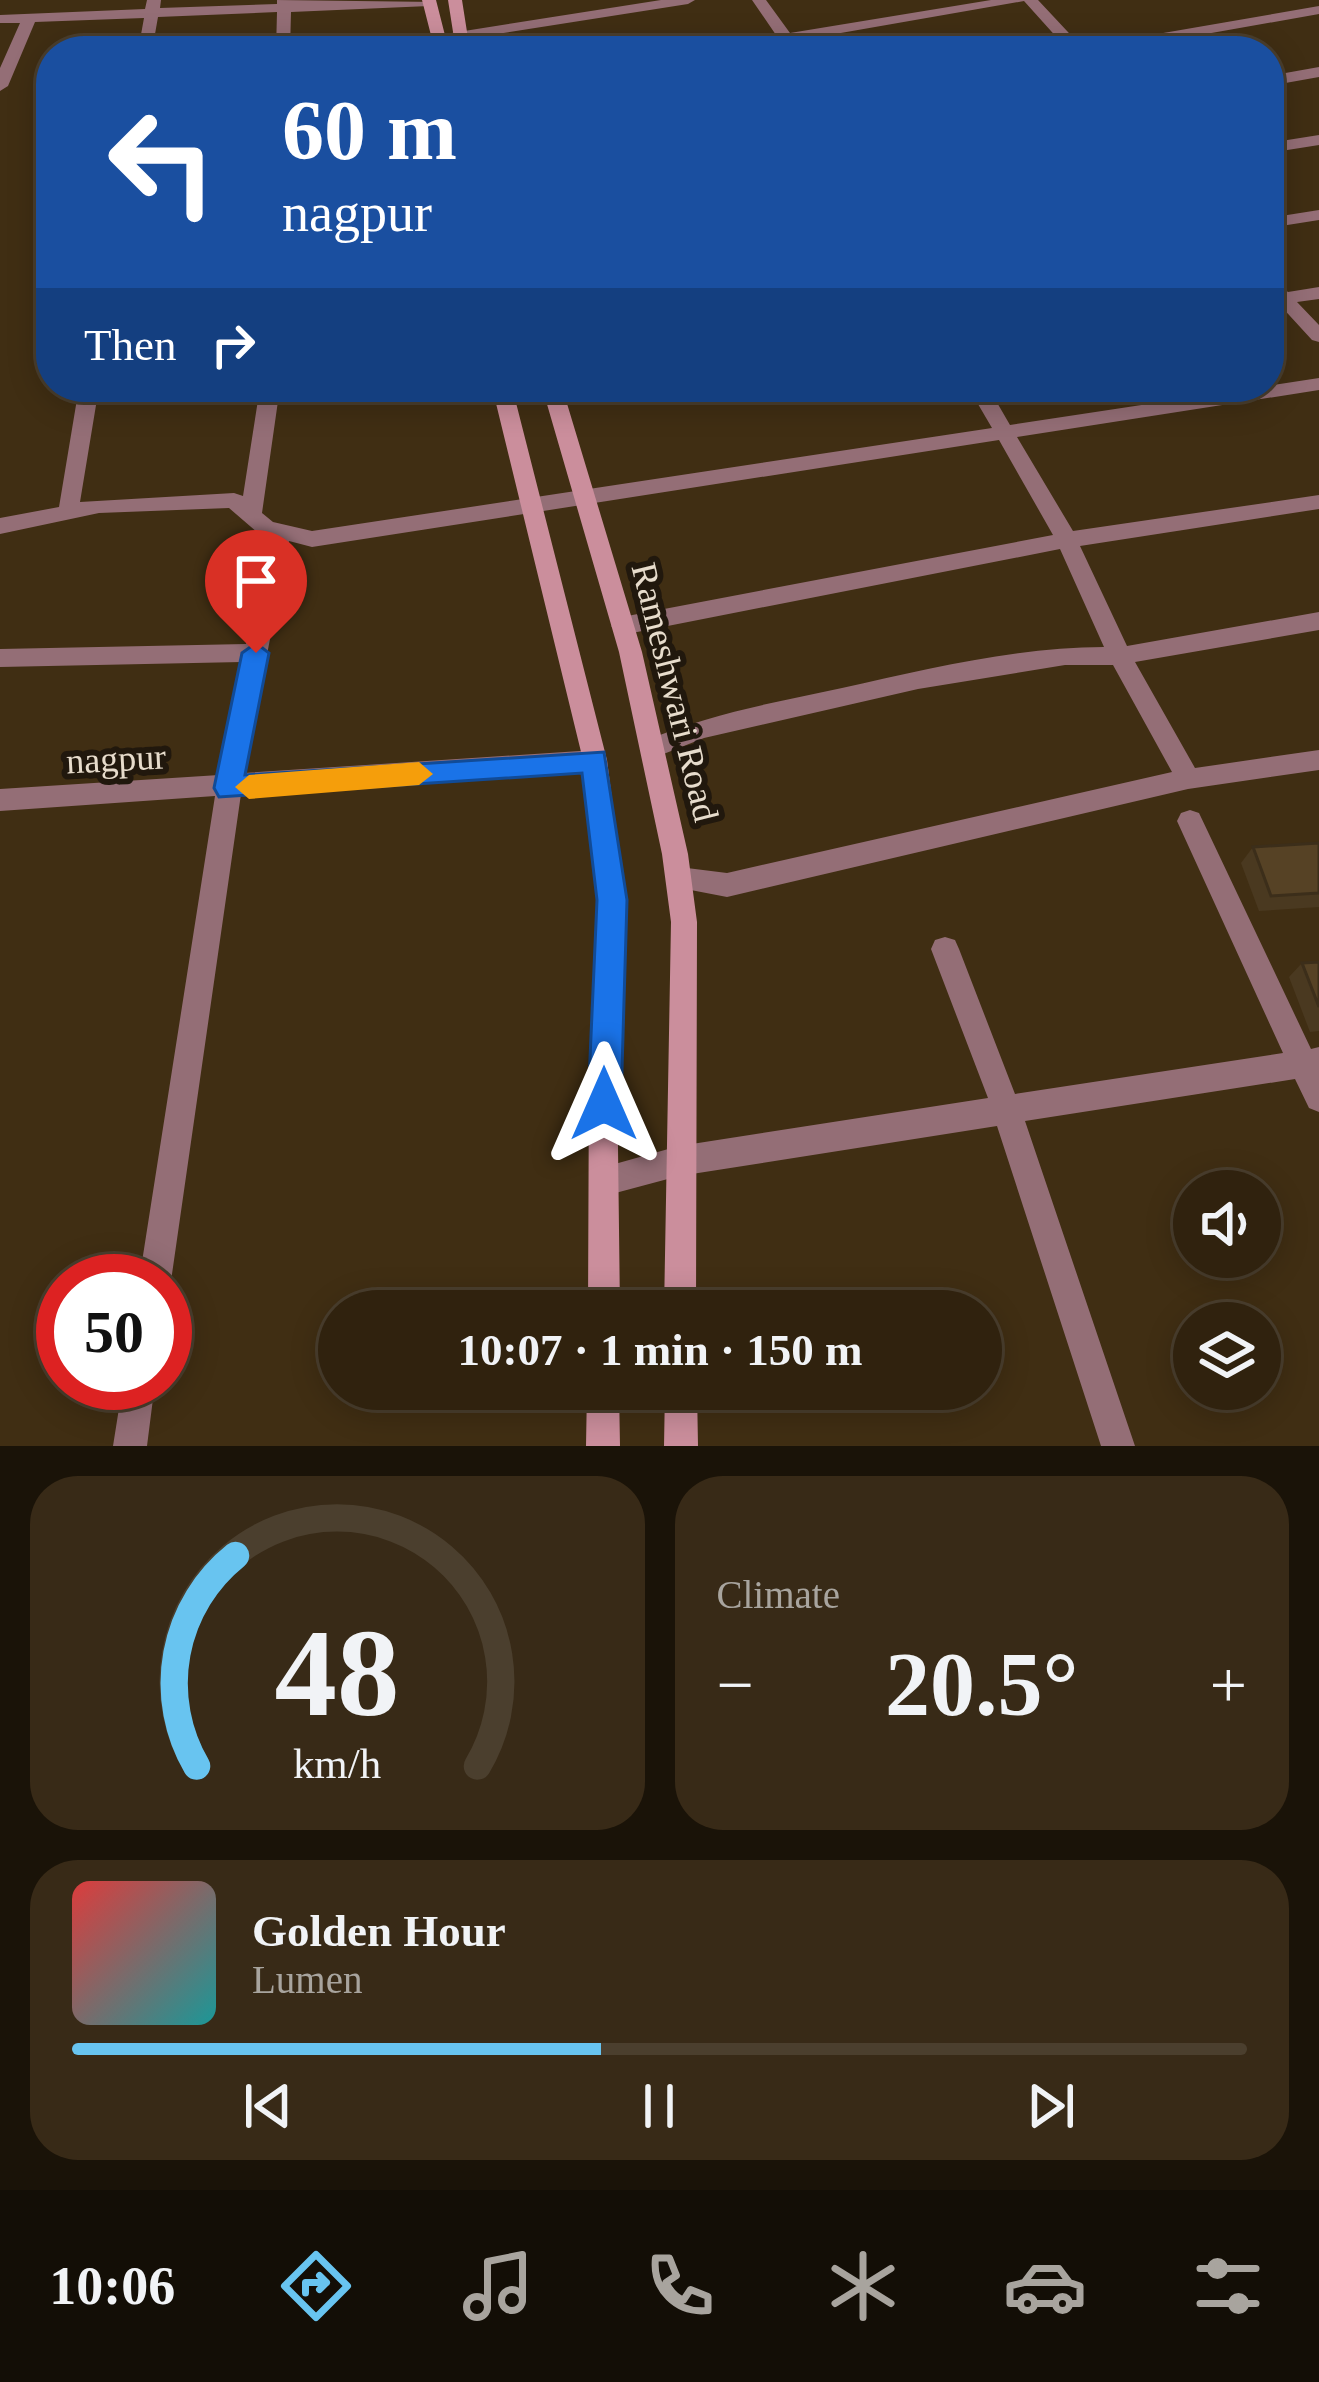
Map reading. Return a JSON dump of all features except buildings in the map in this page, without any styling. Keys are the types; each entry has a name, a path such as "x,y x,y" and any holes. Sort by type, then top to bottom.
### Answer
{"main road":[{"path":"455,0 461,36"},
{"path":"429,1 438,36"},
{"path":"506,402 595,760 612,900 603,1066 608,1180 605,1290"},
{"name":"Rameshwari Road","path":"557,402 656,747 679,878 684,922 680,1290"},
{"path":"603,1410 603,1446"},
{"path":"681,1410 681,1446"}],"street":[{"path":"503,36 688,0"},
{"path":"759,0 784,36"},
{"path":"831,36 1018,0"},
{"path":"1030,0 1065,36"},
{"path":"1310,0 1319,9"},
{"path":"0,19 153,7 429,1"},
{"path":"284,4 284,36"},
{"path":"1165,36 1319,9"},
{"path":"0,86 29,18"},
{"path":"1284,79 1319,73"},
{"path":"1284,146 1319,140"},
{"path":"1284,221 1319,215"},
{"path":"1284,293 1319,293"},
{"path":"1284,303 1319,336"},
{"path":"1284,389 1319,384"},
{"path":"68,513 86,402"},
{"path":"251,515 268,402"},
{"path":"987,402 1067,540 1120,656 1188,779"},
{"path":"0,526 68,513 234,500 280,532 312,539 1195,402"},
{"path":"622,626 1067,540 1319,502"},
{"path":"159,1254 229,788 280,532"},
{"path":"656,747 700,729 918,680 1065,656 1120,656 1319,621"},
{"path":"0,658 256,653"},
{"name":"nagpur","path":"0,800 595,760"},
{"path":"679,878 727,885 1188,779 1319,760"},
{"path":"1190,820 1311,1062 1319,1098"},
{"path":"945,950 1007,1110 1118,1446"},
{"path":"608,1180 679,1162 1311,1062"},
{"path":"130,1446 135,1410"}],"slow traffic":[{"path":"249,787 419,774"}],"route":[{"path":"256,653 229,788 595,760 612,900 604,1104"}]}
